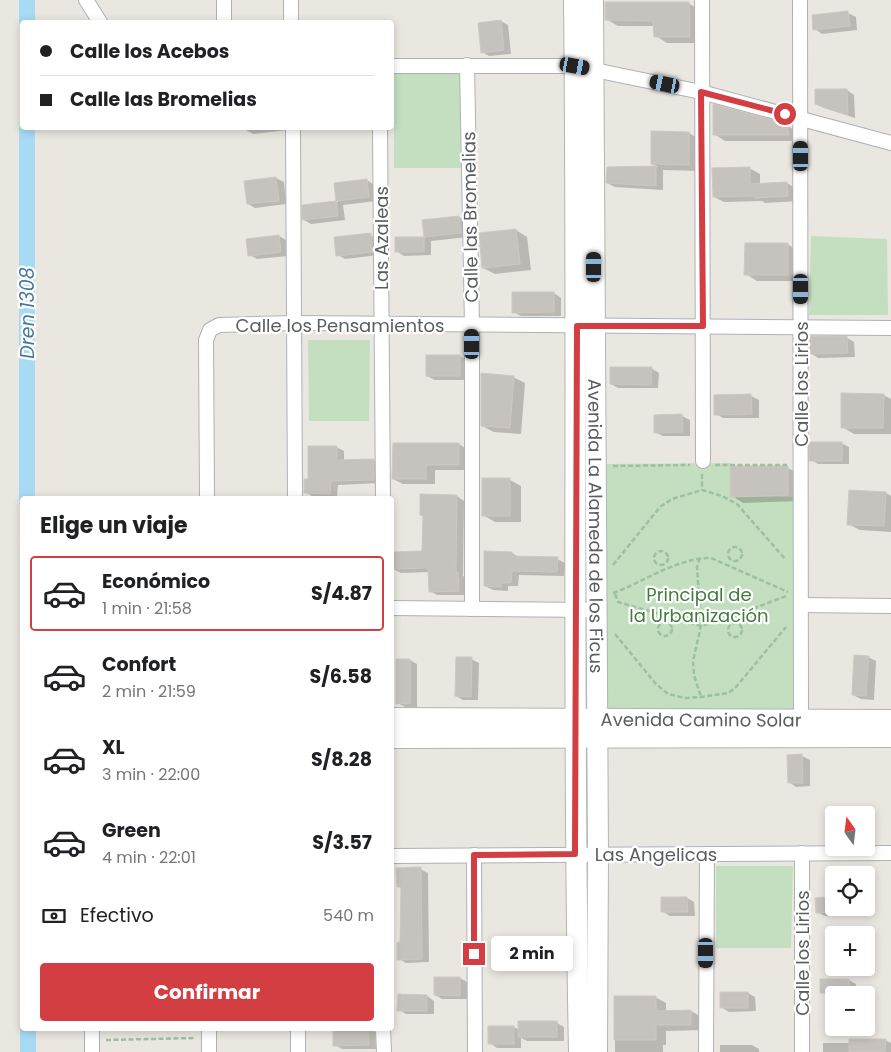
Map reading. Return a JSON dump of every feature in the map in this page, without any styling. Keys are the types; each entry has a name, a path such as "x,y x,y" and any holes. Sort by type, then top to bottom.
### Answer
{"street":[{"path":"86,0 99,20"},
{"path":"224,0 224,20"},
{"path":"291,0 291,20"},
{"name":"Avenida La Alameda de los Ficus","path":"574,0 584,67 586,326 576,610 575,854 579,1052"},
{"name":"Avenida La Alameda de los Ficus","path":"584,67 593,0"},
{"path":"702,0 703,467"},
{"name":"Calle los Lirios","path":"800,0 801,728"},
{"name":"Calle las Bromelias","path":"467,65 472,325 472,609"},
{"path":"394,66 584,67 701,92 891,143"},
{"path":"293,130 295,496"},
{"name":"Las Azaleas","path":"380,130 383,496"},
{"name":"Calle los Pensamientos","path":"207,496 206,340 210,330 219,324 891,328"},
{"name":"Avenida La Alameda de los Ficus","path":"586,326 601,602 597,728 597,1052"},
{"path":"394,608 576,610 601,602"},
{"path":"801,606 891,606"},
{"name":"Avenida Camino Solar","path":"394,718 576,728 801,728 891,720"},
{"name":"Avenida Camino Solar","path":"394,738 576,728"},
{"name":"Avenida Camino Solar","path":"801,728 891,737"},
{"name":"Las Angelicas","path":"394,856 891,853"},
{"path":"706,1052 707,854"},
{"name":"Calle los Lirios","path":"802,854 802,1052"},
{"path":"474,855 475,1052"},
{"path":"298,1031 298,1052"},
{"path":"383,1031 384,1052"},
{"path":"209,1033 209,1052"}],"path":[{"path":"702,490 703,467"},
{"path":"612,565 660,507 672,499 702,490 722,496 737,504 792,567"},
{"path":"733,548 740,548 742,552 741,558 735,561 732,560 728,553 733,548"},
{"path":"660,550 663,550 668,556 667,562 664,564 660,565 654,560 654,556 660,550"},
{"path":"601,602 614,593 686,562 700,558 710,558 792,594 701,626 618,602 614,593"},
{"path":"700,558 697,567 701,626 693,661 694,675 702,703"},
{"path":"729,566 732,560"},
{"path":"664,564 667,570"},
{"path":"731,617 733,623"},
{"path":"668,623 670,618"},
{"path":"613,632 656,684 668,694 685,698 701,697 728,693 736,687 792,620"},
{"path":"668,623 671,625 671,632 663,636 658,630 659,627 661,624 668,623"},
{"path":"733,623 742,628 737,636 729,633 728,629 733,623"},
{"path":"92,1040 209,1033"}],"green space":[{"path":"394,74 460,74 461,168 394,168"},
{"path":"811,236 887,239 888,315 809,315"},
{"path":"308,340 370,340 369,421 309,421"},
{"name":"Principal de la Urbanización","path":"730,463 731,497 794,497 795,711 604,711 605,464"},
{"path":"716,866 793,866 791,948 716,948"}],"building":[{"path":"605,2 689,2 690,37 654,37 653,21 605,20"},
{"path":"848,11 850,26 813,30 812,15"},
{"path":"501,20 504,50 481,53 478,23"},
{"path":"815,89 847,89 848,115 815,104"},
{"path":"713,104 787,124 789,135 713,135"},
{"path":"651,131 689,132 689,165 651,164"},
{"path":"656,166 656,186 606,183 607,167"},
{"path":"750,167 750,184 787,182 788,196 754,198 753,196 713,197 712,168"},
{"path":"276,177 279,201 247,204 244,181"},
{"path":"367,179 369,197 336,201 334,183"},
{"path":"336,201 338,216 302,220 302,205"},
{"path":"459,216 461,233 424,237 422,220"},
{"path":"516,229 520,264 482,268 479,233"},
{"path":"371,233 372,252 336,256 334,237"},
{"path":"279,235 281,252 248,256 246,239"},
{"path":"395,237 424,237 424,252 395,252"},
{"path":"745,243 788,243 788,275 744,275"},
{"path":"512,292 554,292 554,312 512,313"},
{"path":"809,336 847,336 848,353 810,354"},
{"path":"426,355 460,355 460,376 426,376"},
{"path":"610,367 652,367 651,385 610,384"},
{"path":"481,373 514,376 510,428 481,426"},
{"path":"841,393 884,394 883,428 841,428"},
{"path":"751,394 752,414 714,415 714,395"},
{"path":"682,414 683,432 654,433 654,415"},
{"path":"809,442 842,442 842,461 809,461"},
{"path":"393,443 459,443 459,465 426,465 426,479 392,479"},
{"path":"308,446 337,446 337,460 374,459 374,480 331,481 330,494 304,493 304,479 308,479"},
{"path":"730,466 788,466 788,495 730,497"},
{"path":"482,478 510,478 510,516 482,516"},
{"path":"849,490 886,492 884,526 847,525"},
{"path":"420,494 457,495 456,572 458,572 459,591 429,592 428,568 394,569 394,552 422,551 423,516 420,515"},
{"path":"484,551 512,552 512,556 558,557 557,572 512,571 511,583 501,583 501,587 484,586"},
{"path":"854,655 869,656 866,696 852,695"},
{"path":"456,657 472,657 471,697 455,696"},
{"path":"396,659 410,659 410,703 396,704"},
{"path":"802,754 803,783 788,783 787,755"},
{"path":"421,867 422,959 397,960 397,943 400,942 401,887 397,887 396,868"},
{"path":"661,897 687,897 688,912 661,912"},
{"path":"825,897 825,912 816,913 815,898"},
{"path":"434,977 460,977 460,996 434,995"},
{"path":"820,979 849,979 849,986 825,986 825,993 820,993"},
{"path":"720,992 748,992 748,1008 720,1008"},
{"path":"398,994 427,995 427,1011 397,1011"},
{"path":"614,996 656,996 656,1011 691,1010 691,1025 656,1025 656,1040 614,1040"},
{"path":"518,1021 557,1021 557,1037 518,1037"},
{"path":"488,1026 514,1026 514,1044 488,1044"},
{"path":"333,1031 368,1031 369,1045 333,1046"},
{"path":"849,1039 886,1039 885,1052 849,1052"}],"waterway":[{"name":"Dren 1308","path":"27,0 27,20"},
{"name":"Dren 1308","path":"27,130 27,496"},
{"name":"Dren 1308","path":"28,1031 28,1052"}],"route":[{"path":"474,954 474,855 575,854 577,326 703,326 701,92 785,114"}]}
